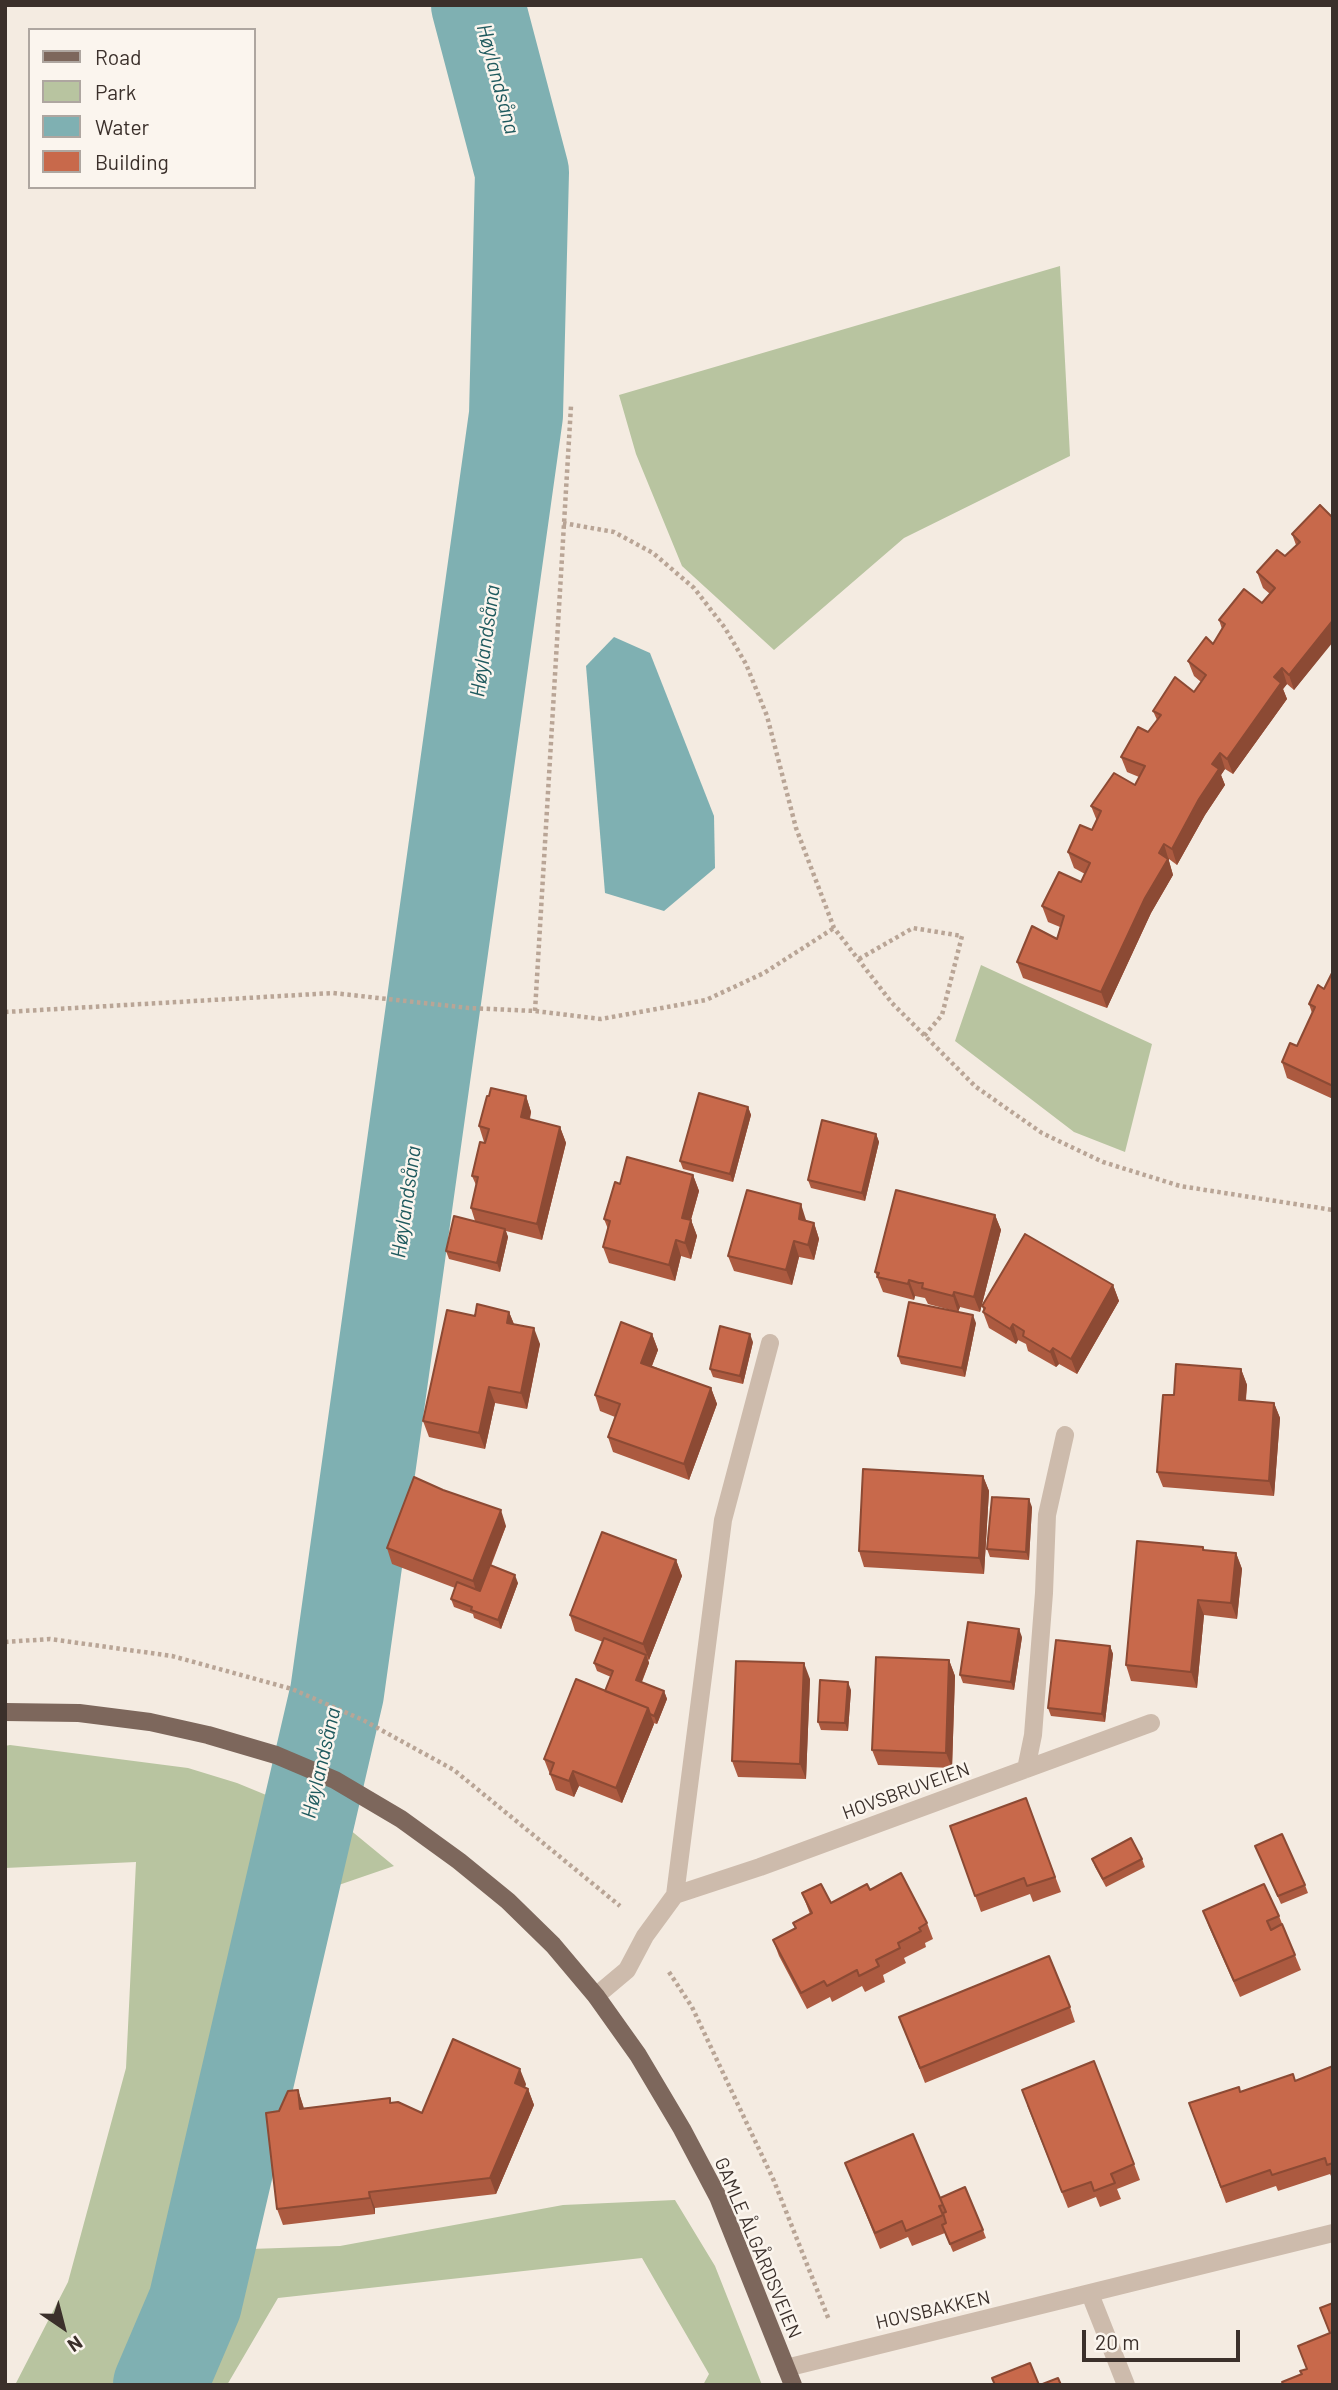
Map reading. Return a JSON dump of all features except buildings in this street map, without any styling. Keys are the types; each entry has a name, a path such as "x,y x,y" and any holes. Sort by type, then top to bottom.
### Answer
{"main road":[{"name":"GAMLE ÅLGÅRDSVEIEN","path":"5,1712 79,1713 150,1722 208,1735 276,1755 335,1780 401,1819 459,1861 508,1902 553,1945 596,1996 638,2055 682,2129 718,2197 789,2376"}],"street":[{"path":"596,1996 627,1970 645,1936 675,1895 723,1520 770,1343"},
{"path":"1026,1769 1034,1722 1044,1593 1046,1516 1065,1435"},
{"name":"HOVSBRUVEIEN","path":"675,1895 773,1863 1151,1723"},
{"name":"HOVSBAKKEN","path":"789,2376 1090,2294 1333,2233"},
{"path":"1090,2294 1126,2385"}],"path":[{"path":"535,1011 570,406"},
{"path":"563,523 614,532 653,553 694,588 725,628 746,664 767,716 796,828 834,928 892,1003 976,1087 1042,1133 1103,1162 1180,1186 1333,1210"},
{"path":"5,1012 333,993 601,1019 706,1000 764,973 834,928"},
{"path":"859,959 913,928 962,936 942,1016 924,1036"},
{"path":"5,1642 50,1639 172,1656 292,1689 363,1720"}],"green space":[{"path":"1060,266 1070,456 904,538 774,650 682,566 636,454 619,395"},
{"path":"981,965 1152,1044 1125,1152 1074,1132 955,1041"},
{"path":"5,1746 188,1768 237,1783 349,1829 394,1866 327,1889 274,2112 236,2224 250,2249 340,2246 563,2205 675,2200 715,2266 762,2385 703,2385 709,2374 642,2258 278,2298 227,2385 15,2385 68,2282 126,2068 136,1862 5,1868"}],"water":[{"path":"614,637 650,653 714,816 715,868 664,911 605,893 586,666"}],"waterway":[{"name":"Høylandsåna","path":"160,2385 195,2303 337,1693 516,415 522,172 478,5"}]}
